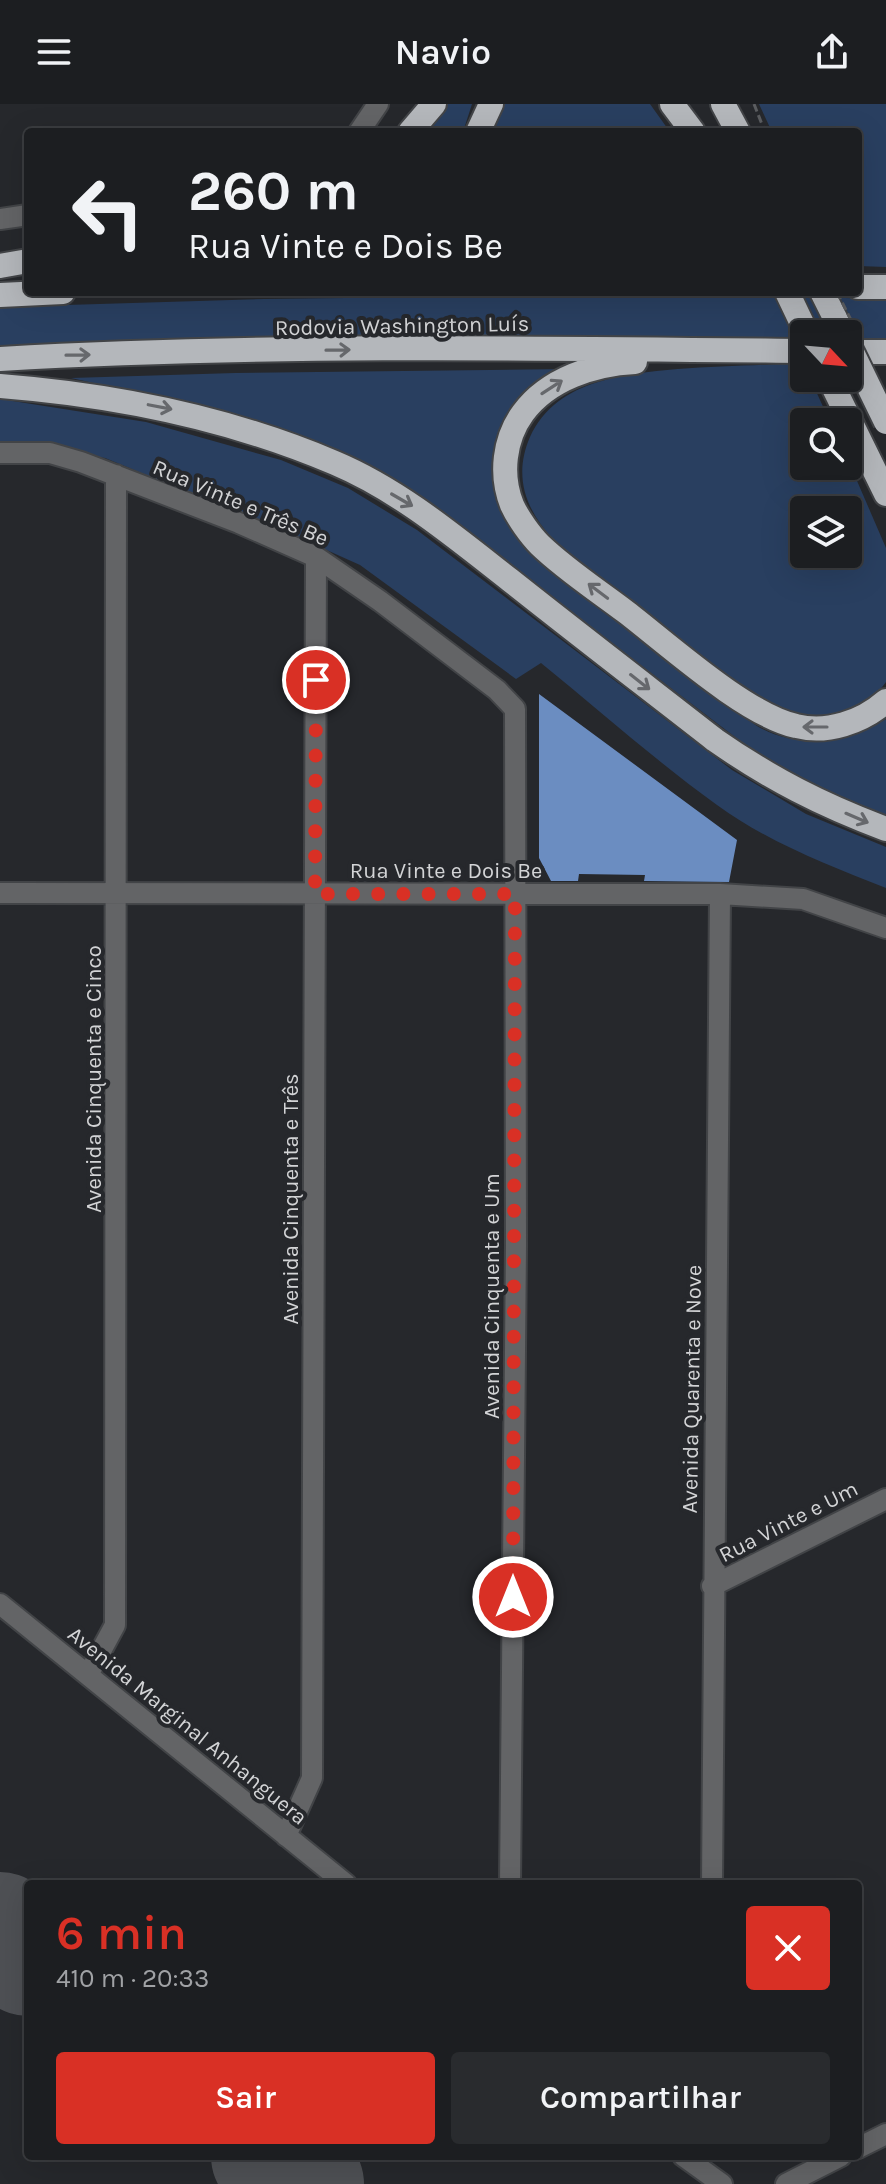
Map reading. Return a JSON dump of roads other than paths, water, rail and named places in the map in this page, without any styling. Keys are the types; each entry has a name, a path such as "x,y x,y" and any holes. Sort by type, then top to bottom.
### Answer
{"highway":[{"path":"413,128 434,104"},
{"path":"480,128 491,104"},
{"path":"672,104 690,128"},
{"path":"690,104 703,128"},
{"path":"723,104 736,128"},
{"path":"738,104 746,128"},
{"path":"0,266 24,262"},
{"path":"862,287 886,287"},
{"path":"0,295 24,294"},
{"path":"789,296 800,320"},
{"path":"824,296 836,320"},
{"name":"Rodovia Washington Luís","path":"0,359 444,348 790,351"},
{"path":"738,350 615,363 556,382 532,401 515,424 506,451 505,479 513,507 538,543 733,694 777,721 823,729 855,721 886,701"},
{"path":"862,352 886,352"},
{"path":"862,373 886,422"},
{"path":"0,386 73,392 170,408 259,434 337,463 410,504 715,740 764,774 812,799 886,829"},
{"path":"836,392 886,494"}],"street":[{"path":"362,128 378,104"},
{"path":"0,219 24,216"},
{"name":"Rua Vinte e Três Be","path":"0,453 50,453 239,523 316,557 497,690 515,709"},
{"name":"Avenida Cinquenta e Cinco","path":"88,1675 115,1625 116,475"},
{"name":"Avenida Cinquenta e Três","path":"286,1836 312,1778 316,557"},
{"name":"Avenida Cinquenta e Um","path":"510,1880 516,1261 515,709"},
{"name":"Rua Vinte e Dois Be","path":"0,893 720,894 803,899 886,928"},
{"name":"Avenida Quarenta e Nove","path":"712,1880 720,894"},
{"name":"Rua Vinte e Um","path":"712,1586 886,1499"},
{"name":"Avenida Marginal Anhanguera","path":"0,1604 341,1880"},
{"path":"862,2146 886,2134"},
{"path":"689,2160 722,2184"},
{"path":"786,2184 833,2160"}]}
